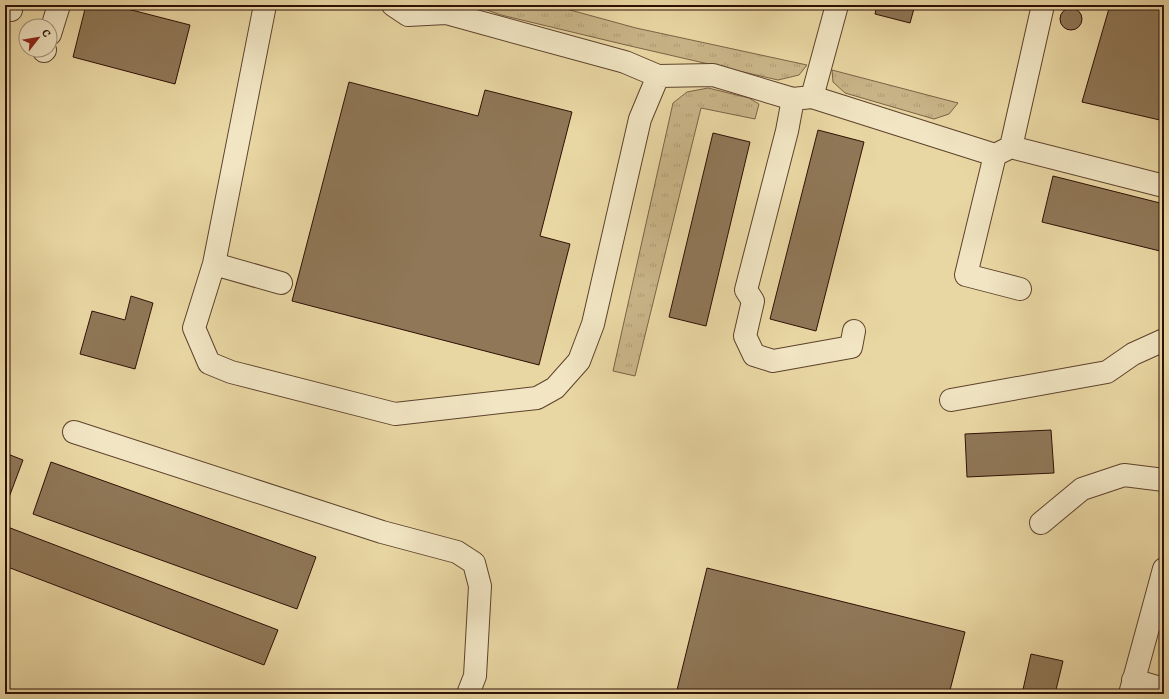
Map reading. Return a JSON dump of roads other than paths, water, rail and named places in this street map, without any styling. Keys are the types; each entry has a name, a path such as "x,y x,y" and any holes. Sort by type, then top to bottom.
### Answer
{"street":[{"path":"55,18 59,5"},
{"path":"265,5 214,264 194,328 209,363 231,372 395,414 537,398 555,388 579,361 594,324 640,119 658,76"},
{"path":"393,5 408,15 446,13 461,17 625,62 658,76 713,75 1003,151 1164,186"},
{"path":"837,5 802,98 787,130 746,290 753,301 745,336 754,355 773,361 850,347 854,331"},
{"path":"1020,289 966,275 1003,151 1043,5"},
{"path":"214,264 281,283"},
{"path":"951,400 1107,372 1133,354 1164,340"},
{"path":"74,432 382,532 457,552 474,563 480,586 474,676 468,694"},
{"path":"1040,523 1082,490 1124,476 1164,480"},
{"path":"1164,569 1131,687 1164,689"}]}
